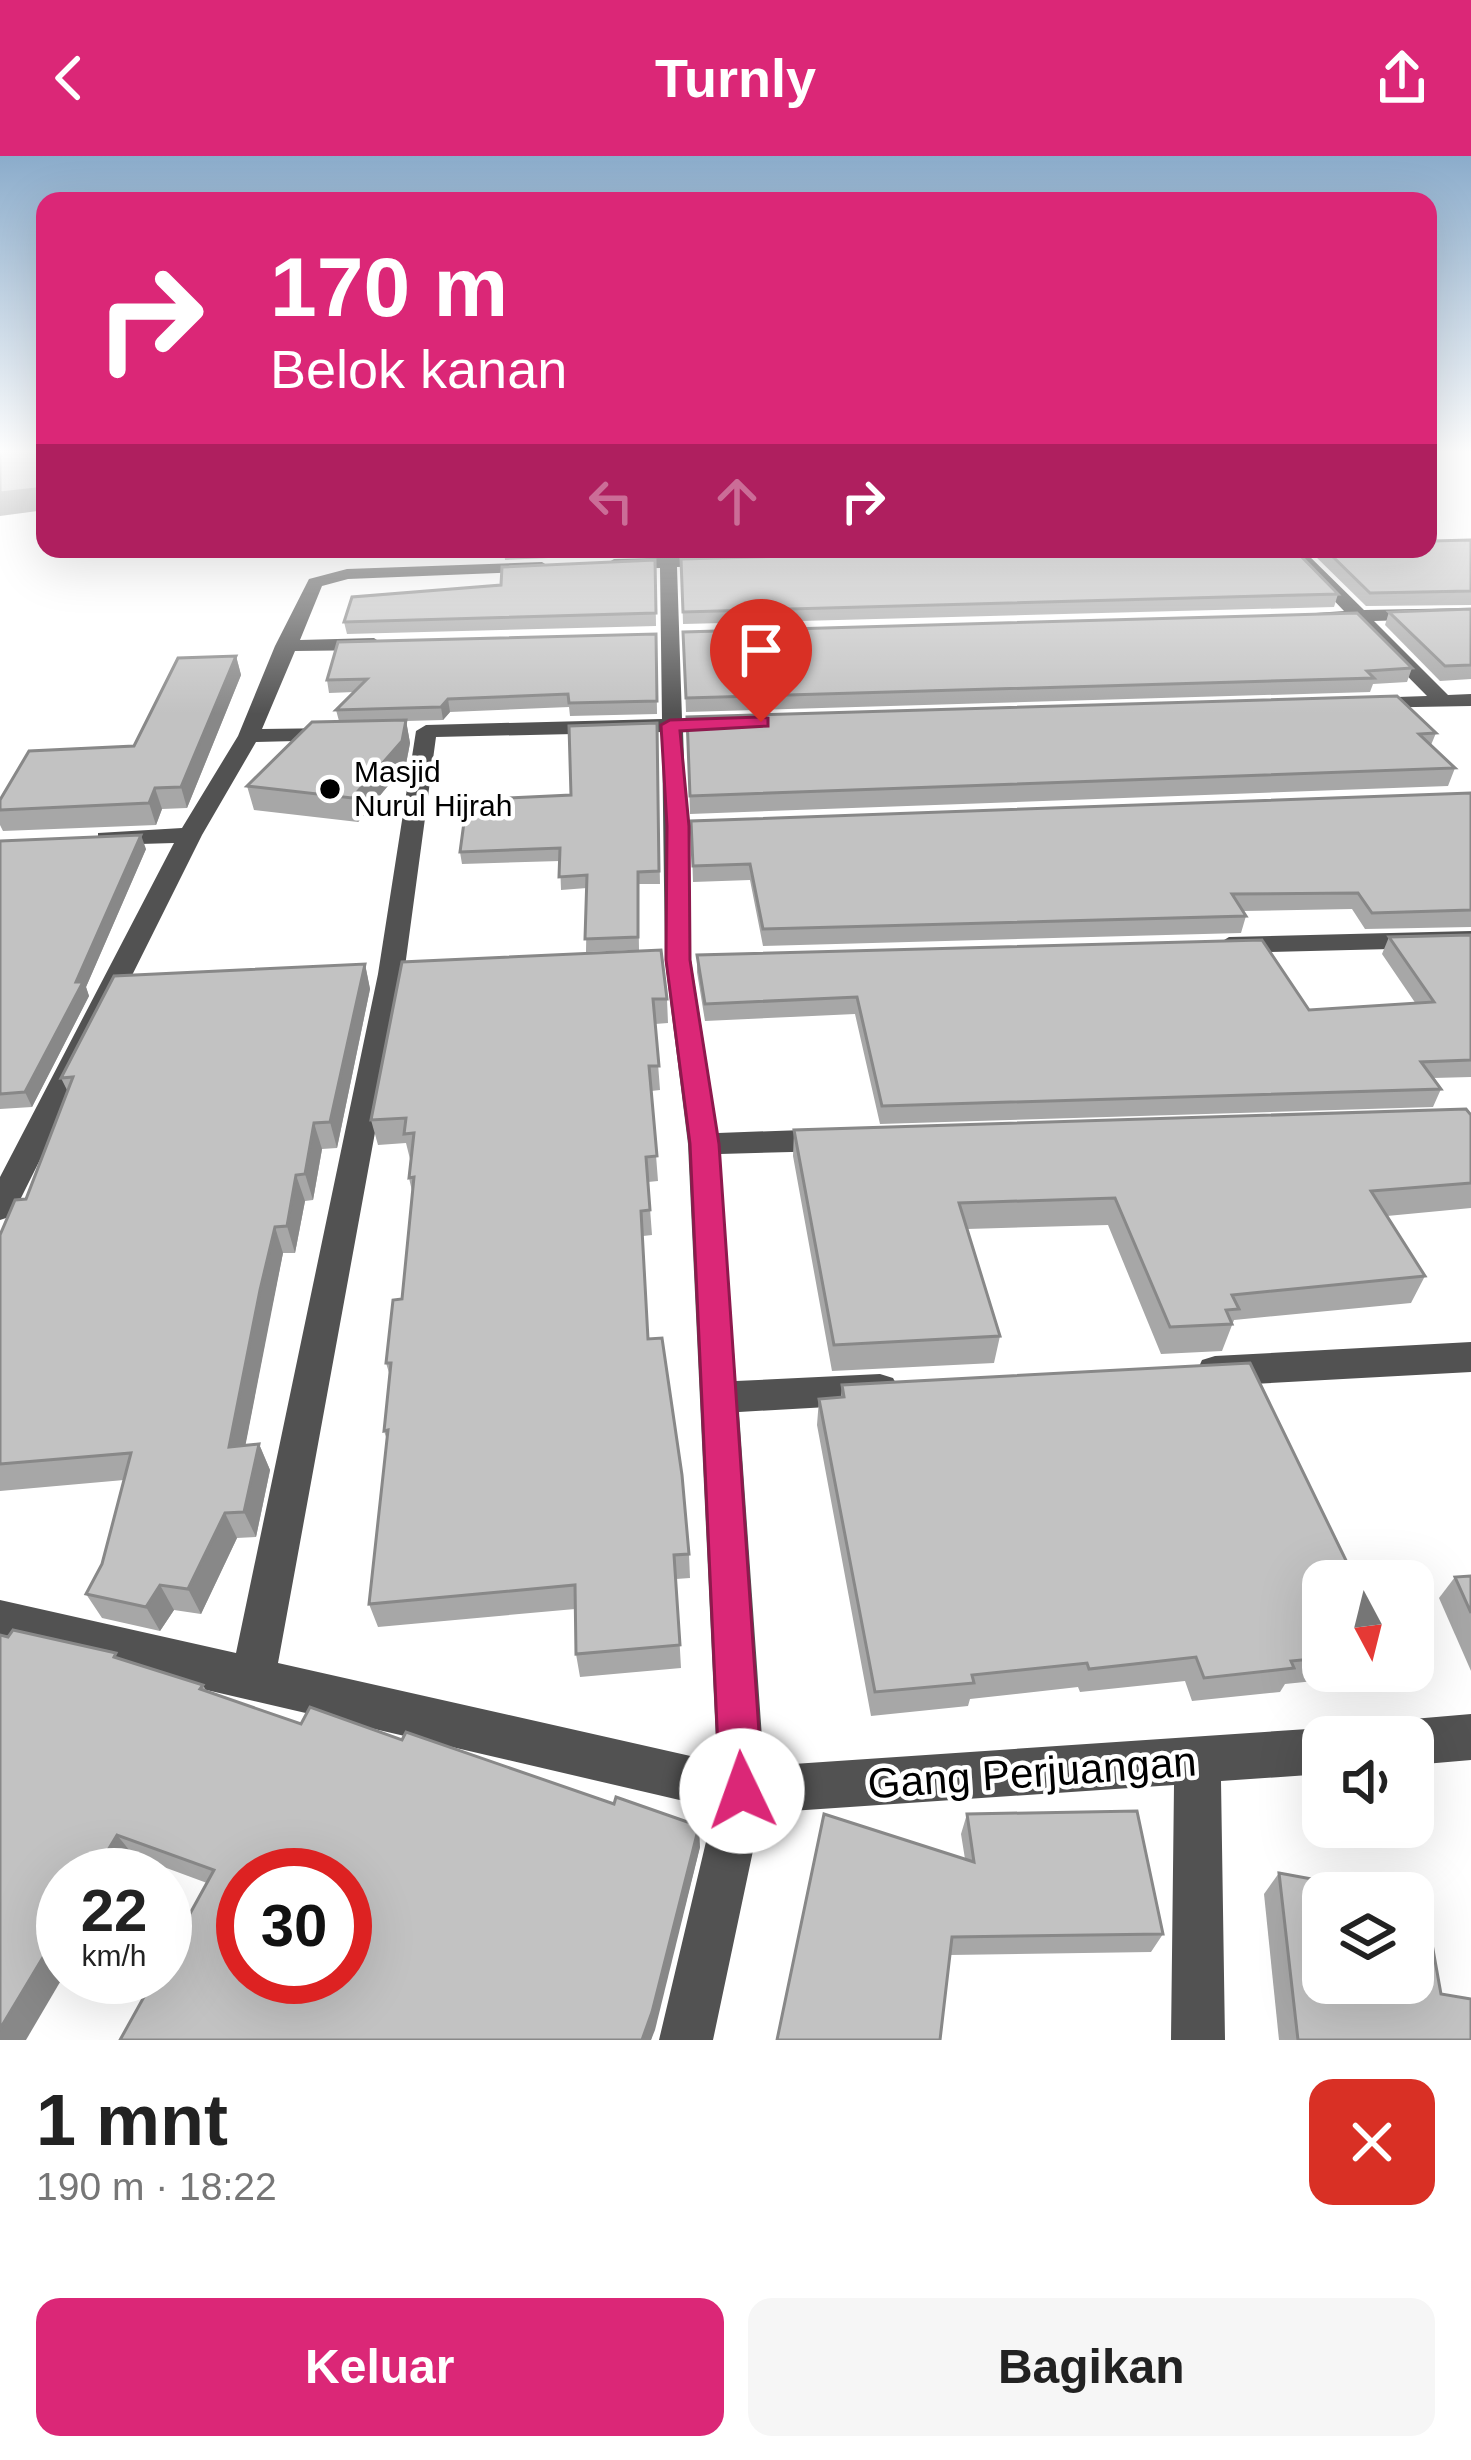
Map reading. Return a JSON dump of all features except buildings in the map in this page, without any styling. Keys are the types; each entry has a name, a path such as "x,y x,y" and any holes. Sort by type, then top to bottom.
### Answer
{"street":[{"path":"0,1208 125,989 190,835 249,736 284,646 316,583 331,575 588,565 642,558"},
{"path":"665,558 670,725 690,825 678,960 704,1144 742,1791 686,2040"},
{"path":"710,558 740,560"},
{"path":"1302,558 1442,701"},
{"path":"1291,618 1471,613"},
{"path":"284,646 398,643"},
{"path":"1349,704 1471,700"},
{"path":"253,1676 391,974 415,732 764,722"},
{"path":"249,736 360,733"},
{"path":"83,839 190,835"},
{"path":"1191,946 1471,939"},
{"path":"704,1144 872,1138"},
{"path":"1189,1372 1471,1357"},
{"path":"718,1397 906,1387"},
{"name":"Gang Perjuangan","path":"0,1621 742,1791 1302,1752"},
{"path":"1434,1740 1471,1737"},
{"path":"1197,1762 1198,2040"}],"place":[{"name":"Masjid Nurul Hijrah","path":"330,789"}],"route":[{"path":"742,1791 704,1144 678,960 678,826 670,725 761,722"}]}
